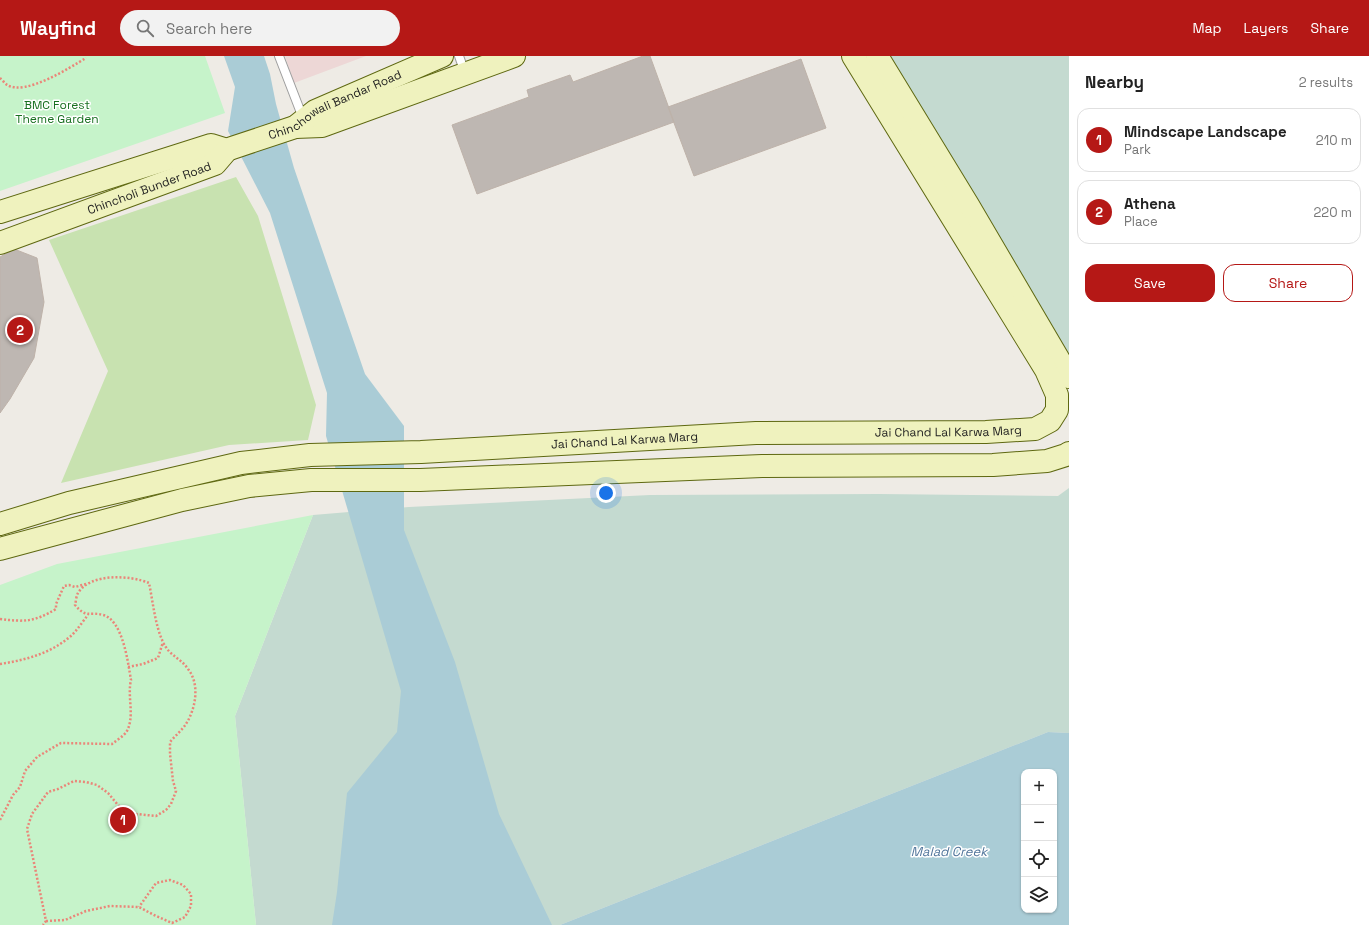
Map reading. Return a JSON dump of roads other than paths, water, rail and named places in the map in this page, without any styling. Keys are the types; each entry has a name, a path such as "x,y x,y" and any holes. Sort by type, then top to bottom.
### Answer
{"street":[{"name":"Chinchowali Bandar Road","path":"229,149 299,125 315,111 442,56"},
{"path":"299,125 322,126 469,65 514,56"},
{"name":"Jai Chand Lal Karwa Marg","path":"0,524 69,503 233,465 310,455 421,452 756,433 986,432 1035,429 1063,415 1057,395 1046,370 853,56"},
{"path":"877,56 968,204 1069,377"},
{"name":"Chincholi Bunder Road","path":"0,212 211,145 229,149"},
{"name":"Chincholi Bunder Road","path":"0,243 215,164 229,149"},
{"path":"0,549 182,500 249,486 311,480 420,480 762,466 993,465 1047,461 1066,456 1069,453"}],"lane":[{"path":"279,56 299,125"}],"water":[{"path":"224,56 264,56 294,168 365,374 404,426 404,530 455,662 499,814 552,925 332,925 337,892 347,793 397,732 401,691 326,436 327,393 270,213 228,131 235,87"},
{"name":"Malad Creek","path":"1048,732 1069,733 1069,925 560,925"}],"place":[{"name":"Athena","path":"20,330"},
{"name":"Mindscape Landscape","path":"123,820"}],"park label":[{"name":"BMC Forest Theme Garden","path":"57,112"}]}
